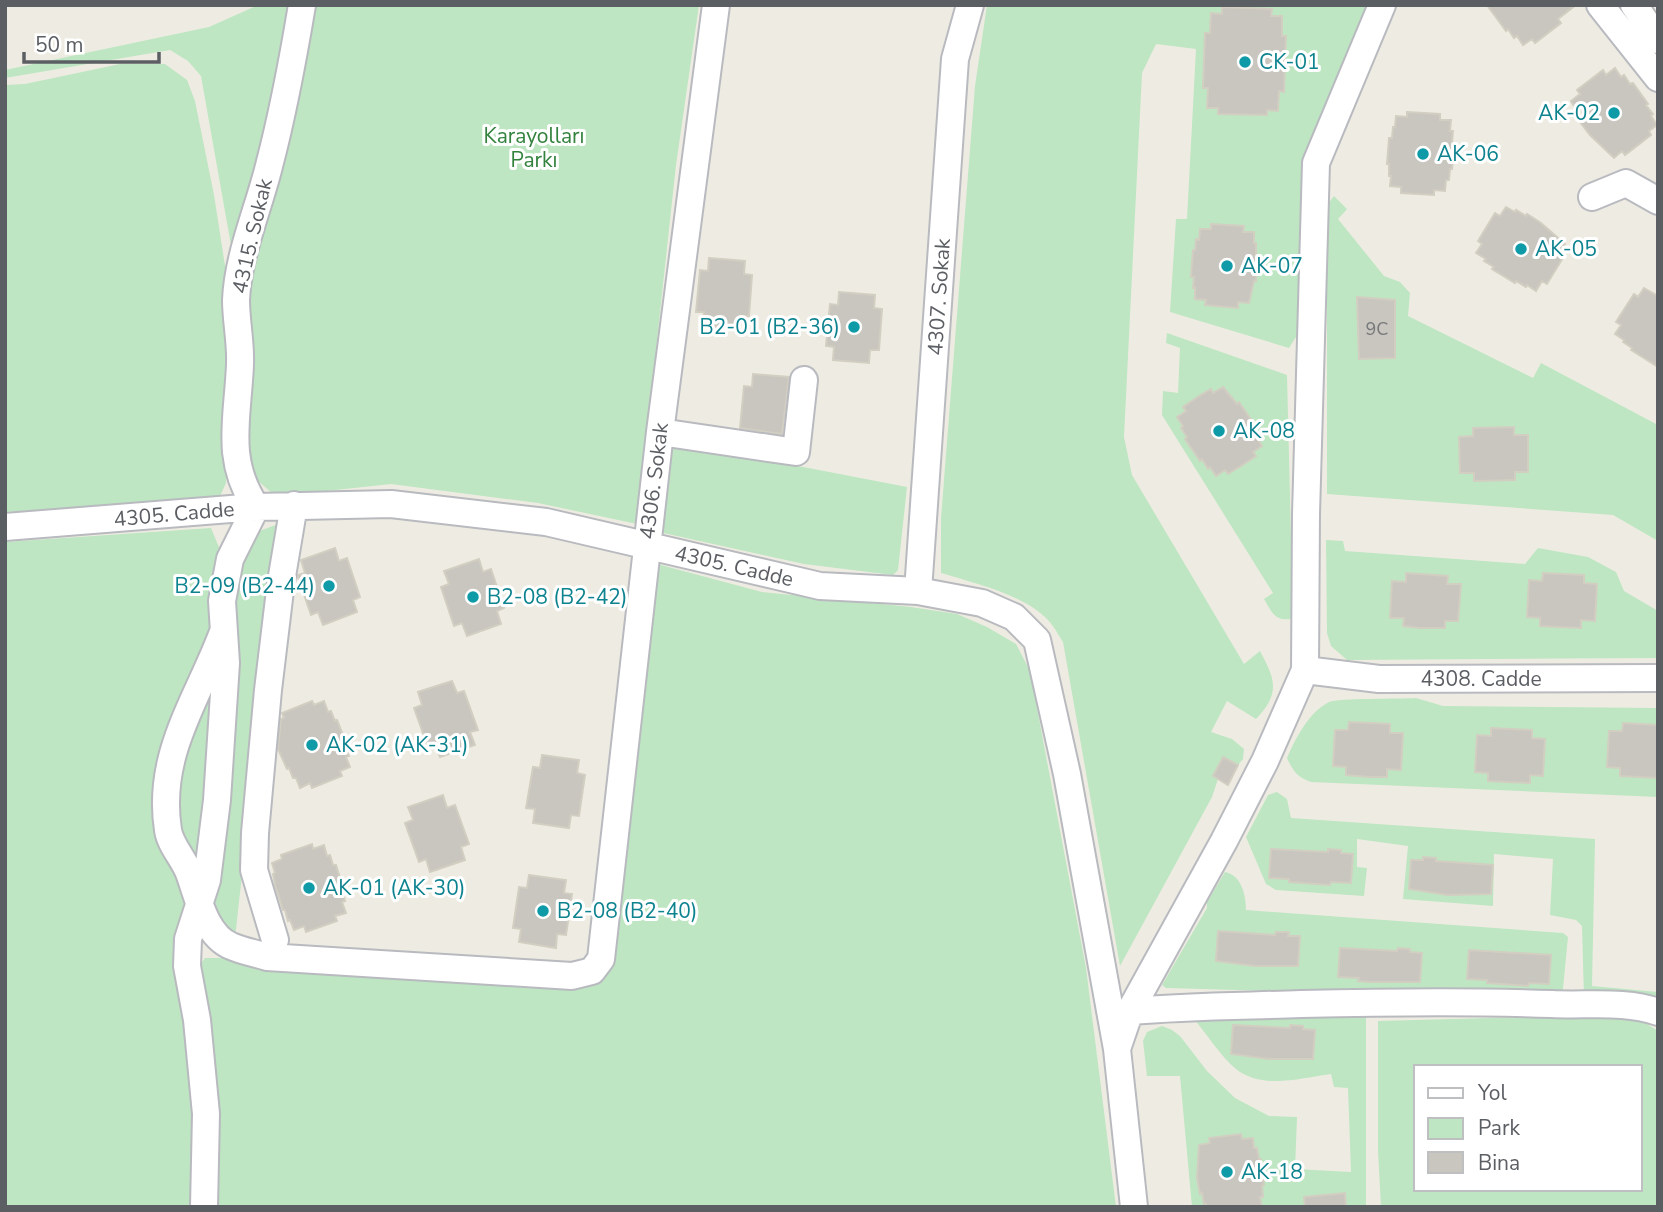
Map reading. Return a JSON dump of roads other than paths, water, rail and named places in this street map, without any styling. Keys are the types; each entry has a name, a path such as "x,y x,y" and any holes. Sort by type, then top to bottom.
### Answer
{"street":[{"name":"4315. Sokak","path":"256,507 243,488 234,449 240,361 236,300 241,267 269,166 293,63 302,5"},
{"name":"4306. Sokak","path":"199,904 212,928 228,946 267,957 572,976 592,971 601,959 660,432 716,5"},
{"name":"4307. Sokak","path":"918,591 955,59 970,5"},
{"path":"1117,1049 1130,1011 1230,830 1265,761 1305,670 1306,514 1316,163 1382,5"},
{"path":"1600,5 1658,78"},
{"path":"1634,5 1658,40"},
{"path":"1592,197 1626,183 1658,201"},
{"path":"660,432 796,452 804,380"},
{"name":"4305. Cadde","path":"5,527 256,507 404,505 546,522 820,586 918,591 982,603 1014,617 1037,640 1068,774 1117,1049 1134,1207"},
{"path":"275,940 254,870 255,833 270,677 294,506"},
{"path":"204,1207 206,1114 197,1020 187,966 188,940 207,880 217,800 226,663 222,601 230,559 256,507"},
{"path":"199,904 188,870 168,833 166,796 173,747 193,697 211,665 223,632"},
{"name":"4308. Cadde","path":"1305,670 1379,679 1658,678"},
{"path":"1130,1011 1175,1007 1516,1003 1623,1005 1644,1007 1658,1013"}],"place":[{"name":"CK-01","path":"1245,62"},
{"name":"AK-02","path":"1614,113"},
{"name":"AK-06","path":"1423,154"},
{"name":"AK-05","path":"1521,249"},
{"name":"AK-07","path":"1227,266"},
{"name":"B2-01 (B2-36)","path":"854,327"},
{"name":"AK-08","path":"1219,431"},
{"name":"B2-09 (B2-44)","path":"329,586"},
{"name":"B2-08 (B2-42)","path":"473,597"},
{"name":"AK-02 (AK-31)","path":"312,745"},
{"name":"AK-01 (AK-30)","path":"309,888"},
{"name":"B2-08 (B2-40)","path":"543,911"},
{"name":"AK-18","path":"1227,1172"}],"park label":[{"name":"Karayolları Parkı","path":"534,148"}]}
